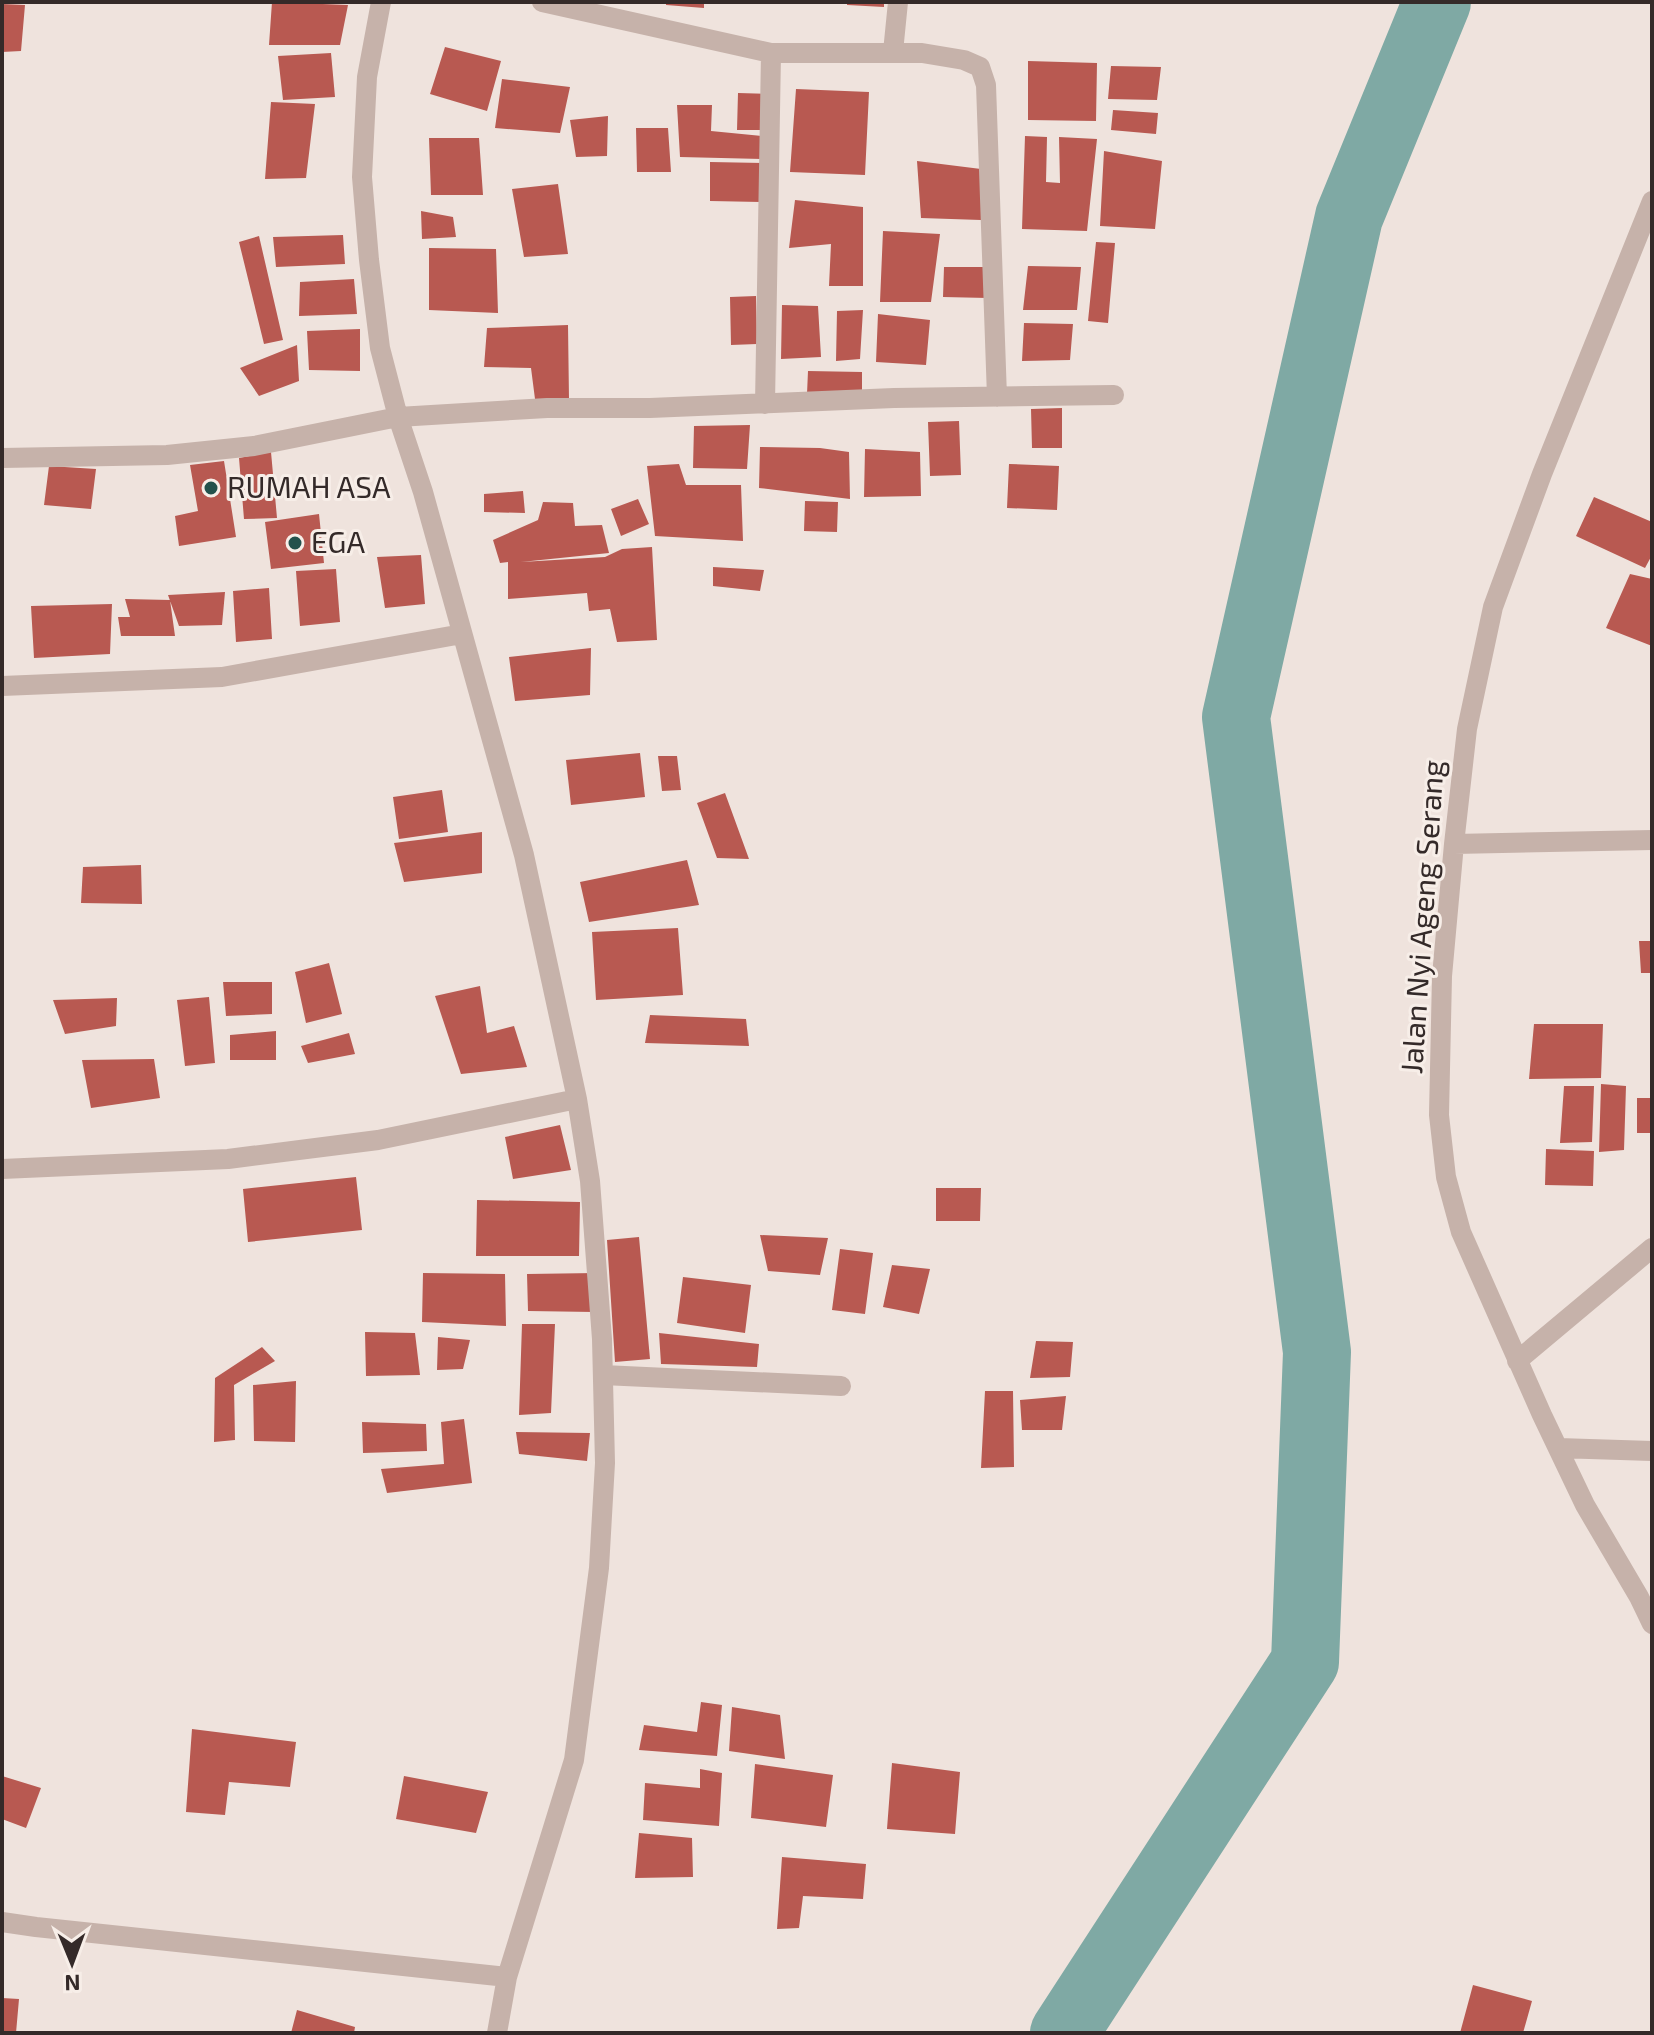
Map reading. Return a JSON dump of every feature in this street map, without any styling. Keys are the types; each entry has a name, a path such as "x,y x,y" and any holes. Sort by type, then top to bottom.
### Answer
{"street":[{"path":"381,2 367,77 362,177 380,348 524,855 577,1099 590,1181 603,1375 605,1463 599,1568 574,1760 507,1977 497,2033"},
{"path":"542,2 771,53 922,53 964,60 980,67 986,85 997,397"},
{"path":"893,52 898,2"},
{"path":"765,404 771,53"},
{"name":"Jalan Nyi Ageng Serang","path":"1652,201 1542,474 1493,607 1467,729 1454,844 1442,976 1439,1115 1446,1177 1461,1232 1585,1505 1652,1624"},
{"path":"2,458 167,455 254,446 398,417 547,408 1114,395"},
{"path":"2,686 222,677 462,634"},
{"path":"1454,844 1652,840"},
{"path":"2,1169 228,1159 378,1140 577,1099"},
{"path":"1517,1361 1652,1248"},
{"path":"603,1375 841,1386"},
{"path":"1558,1448 1652,1451"},
{"path":"2,1922 507,1977"}],"building":[{"path":"272,2 348,5 340,45 269,45"},
{"path":"666,2 704,2 704,8 666,5"},
{"path":"847,2 884,2 884,7 847,5"},
{"path":"2,4 25,5 21,51 2,52"},
{"path":"445,47 501,61 487,111 430,94"},
{"path":"331,53 335,97 283,100 278,56"},
{"path":"1028,61 1097,63 1096,121 1028,120"},
{"path":"1111,66 1161,67 1157,100 1108,99"},
{"path":"502,79 570,87 560,133 495,128"},
{"path":"796,89 869,92 865,175 790,172"},
{"path":"738,93 768,94 767,130 737,130"},
{"path":"271,102 315,104 306,178 265,179"},
{"path":"677,105 712,105 711,131 762,136 762,159 680,157"},
{"path":"1113,110 1158,113 1156,134 1111,130"},
{"path":"608,116 607,156 576,157 570,120"},
{"path":"636,128 668,128 671,172 637,172"},
{"path":"1025,136 1047,137 1046,182 1060,183 1059,137 1097,139 1087,231 1022,229"},
{"path":"429,138 479,138 483,195 431,195"},
{"path":"1104,151 1162,161 1155,229 1100,226"},
{"path":"917,161 981,169 981,220 921,218"},
{"path":"710,162 763,163 761,202 710,201"},
{"path":"558,184 568,254 524,257 512,189"},
{"path":"795,200 863,207 863,286 829,286 831,244 789,248"},
{"path":"421,211 453,217 456,237 422,239"},
{"path":"883,231 940,234 931,302 880,302"},
{"path":"343,235 345,264 276,267 273,237"},
{"path":"259,236 283,340 264,344 239,242"},
{"path":"1096,242 1115,243 1108,323 1088,321"},
{"path":"429,248 496,249 498,313 429,310"},
{"path":"1028,266 1081,267 1077,310 1023,310"},
{"path":"944,267 988,267 988,298 943,297"},
{"path":"354,279 357,314 299,316 300,282"},
{"path":"756,296 757,344 731,345 730,297"},
{"path":"782,305 818,306 821,357 781,359"},
{"path":"863,310 860,359 836,361 837,311"},
{"path":"878,314 930,320 926,365 876,362"},
{"path":"1024,323 1073,324 1070,360 1022,361"},
{"path":"568,325 569,400 535,399 531,368 484,367 487,328"},
{"path":"360,329 360,371 309,370 307,331"},
{"path":"297,345 299,381 259,396 240,368"},
{"path":"808,371 862,372 862,395 807,394"},
{"path":"1062,408 1062,448 1032,448 1031,409"},
{"path":"959,421 961,475 930,476 928,422"},
{"path":"750,425 747,469 693,468 694,426"},
{"path":"760,447 849,452 850,499 759,488"},
{"path":"865,449 920,452 921,496 864,497"},
{"path":"271,452 277,518 244,519 239,458"},
{"name":"RUMAH ASA","path":"224,461 236,537 179,546 175,516 198,511 190,465"},
{"path":"679,464 686,485 741,485 743,541 655,536 647,466"},
{"path":"1009,464 1059,466 1057,510 1007,508"},
{"path":"49,466 96,469 91,509 44,505"},
{"path":"523,491 525,513 484,512 484,494"},
{"path":"1594,497 1652,522 1652,555 1645,568 1576,536"},
{"path":"638,499 649,524 621,536 611,509"},
{"path":"805,501 838,502 837,532 804,531"},
{"path":"543,502 573,503 575,526 602,525 609,553 521,562 605,557 622,549 652,547 657,640 617,642 610,609 589,611 587,593 508,599 508,562 500,563 493,540 538,520"},
{"name":"EGA","path":"319,514 324,563 271,569 265,522"},
{"path":"421,555 425,604 385,608 377,557"},
{"path":"713,567 764,570 760,591 713,586"},
{"path":"336,569 340,622 300,626 296,571"},
{"path":"1630,574 1652,579 1652,646 1606,628"},
{"path":"269,588 272,639 236,642 233,591"},
{"path":"225,592 222,625 179,626 168,595"},
{"path":"125,599 170,600 175,636 121,636 118,617 130,617"},
{"path":"112,604 110,654 34,658 31,606"},
{"path":"591,648 590,695 515,701 509,657"},
{"path":"640,753 645,797 571,805 566,760"},
{"path":"658,756 677,756 681,790 662,791"},
{"path":"442,790 448,832 399,839 393,797"},
{"path":"725,793 749,859 717,858 697,803"},
{"path":"482,832 482,873 404,882 394,843"},
{"path":"687,860 699,905 589,922 580,882"},
{"path":"141,865 142,904 81,903 83,867"},
{"path":"678,928 683,995 596,1000 592,932"},
{"path":"1639,941 1652,941 1652,973 1641,973"},
{"path":"329,963 342,1014 306,1023 295,972"},
{"path":"223,982 272,982 272,1014 226,1016"},
{"path":"480,986 487,1033 514,1026 527,1067 461,1074 435,996"},
{"path":"209,997 215,1063 185,1066 177,1000"},
{"path":"117,998 116,1026 65,1034 53,1000"},
{"path":"650,1015 746,1019 749,1046 645,1043"},
{"path":"1534,1024 1603,1024 1601,1078 1529,1079"},
{"path":"276,1031 276,1060 230,1060 230,1035"},
{"path":"349,1033 355,1054 308,1063 301,1046"},
{"path":"154,1059 160,1098 91,1108 82,1060"},
{"path":"1601,1084 1626,1086 1624,1150 1599,1152"},
{"path":"1564,1086 1594,1086 1592,1142 1560,1143"},
{"path":"1637,1098 1652,1098 1652,1133 1637,1133"},
{"path":"560,1125 571,1170 513,1179 505,1137"},
{"path":"1546,1149 1594,1151 1593,1186 1545,1185"},
{"path":"356,1177 362,1230 248,1242 243,1189"},
{"path":"936,1188 981,1188 980,1221 936,1221"},
{"path":"477,1200 580,1202 579,1256 476,1256"},
{"path":"760,1235 828,1238 820,1275 768,1271"},
{"path":"639,1237 650,1359 615,1362 607,1240"},
{"path":"840,1249 873,1253 865,1314 832,1310"},
{"path":"892,1265 930,1269 919,1314 883,1307"},
{"path":"423,1273 505,1274 506,1326 422,1322"},
{"path":"596,1273 594,1312 528,1311 527,1274"},
{"path":"683,1277 751,1285 745,1333 677,1323"},
{"path":"522,1324 555,1324 551,1413 519,1415"},
{"path":"365,1332 415,1333 420,1375 366,1376"},
{"path":"659,1333 759,1344 757,1367 661,1364"},
{"path":"438,1337 470,1340 463,1369 437,1370"},
{"path":"1036,1341 1073,1342 1070,1377 1030,1378"},
{"path":"262,1347 275,1361 234,1385 235,1440 214,1442 215,1378"},
{"path":"296,1381 295,1442 254,1441 253,1385"},
{"path":"985,1391 1013,1391 1014,1467 981,1468"},
{"path":"1066,1396 1062,1430 1022,1430 1020,1400"},
{"path":"464,1419 472,1483 387,1493 381,1469 444,1464 441,1422"},
{"path":"362,1422 426,1424 427,1451 363,1453"},
{"path":"516,1432 590,1433 587,1461 519,1454"},
{"path":"701,1702 722,1705 717,1756 639,1750 644,1725 697,1732"},
{"path":"732,1707 780,1715 785,1759 729,1751"},
{"path":"192,1729 296,1742 290,1787 229,1782 225,1815 186,1812"},
{"path":"892,1763 960,1772 955,1834 887,1829"},
{"path":"755,1764 833,1775 826,1827 751,1818"},
{"path":"700,1769 722,1773 719,1826 643,1820 645,1783 700,1788"},
{"path":"2,1776 41,1788 26,1828 2,1819"},
{"path":"404,1776 488,1792 476,1833 396,1819"},
{"path":"639,1833 692,1838 693,1877 635,1878"},
{"path":"782,1857 866,1864 863,1899 803,1896 799,1928 777,1929"},
{"path":"1473,1985 1532,2001 1523,2033 1460,2033"},
{"path":"2,1998 19,1999 16,2033 2,2033"},
{"path":"297,2010 355,2027 354,2033 291,2033"}],"waterway":[{"path":"1064,2033 1305,1662 1317,1352 1236,717 1349,217 1437,2"}],"place":[{"name":"RUMAH ASA","path":"211,488"},
{"name":"EGA","path":"295,543"}]}
